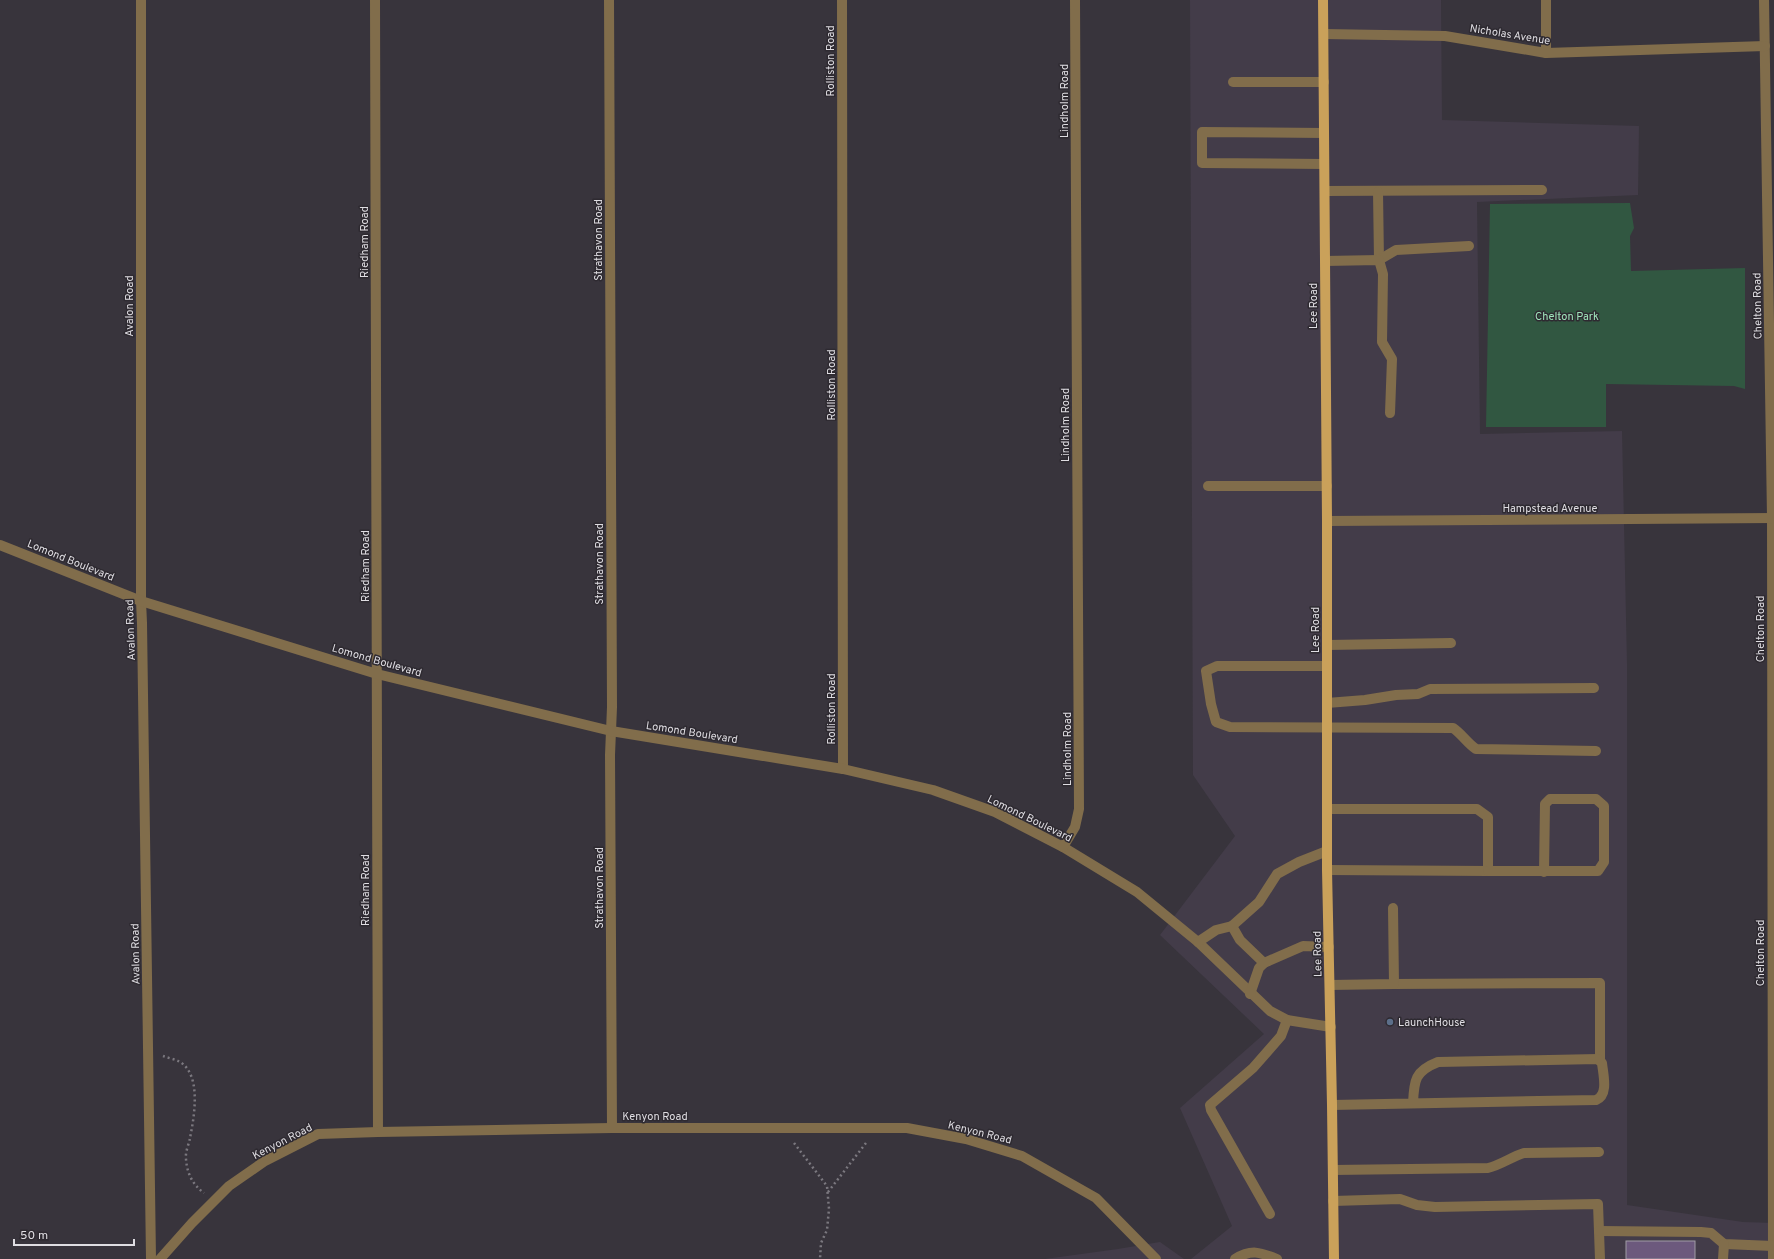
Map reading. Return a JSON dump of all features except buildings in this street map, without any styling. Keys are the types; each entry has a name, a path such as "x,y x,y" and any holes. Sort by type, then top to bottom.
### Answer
{"main road":[{"name":"Lee Road","path":"1323,0 1327,486 1327,870 1334,1259"}],"street":[{"name":"Avalon Road","path":"141,0 141,601 151,1259"},
{"name":"Riedham Road","path":"374,0 378,674 378,1132"},
{"name":"Strathavon Road","path":"609,0 612,1128"},
{"name":"Rolliston Road","path":"842,0 843,770"},
{"name":"Lindholm Road","path":"1063,847 1075,827 1079,809 1075,0"},
{"path":"1546,0 1546,53"},
{"name":"Chelton Road","path":"1764,0 1773,518 1773,1259"},
{"name":"Nicholas Avenue","path":"1324,34 1445,36 1546,53 1765,46"},
{"path":"1233,82 1324,82"},
{"path":"1324,133 1202,132 1202,163 1324,164"},
{"path":"1325,191 1378,192 1542,190"},
{"path":"1378,192 1379,260 1383,274 1382,342 1392,359 1390,413"},
{"path":"1325,261 1379,260 1396,250 1469,246"},
{"path":"1208,486 1327,486"},
{"name":"Hampstead Avenue","path":"1327,521 1773,518"},
{"name":"Lomond Boulevard","path":"0,545 141,601 378,674 611,731 843,770 933,790 988,810 1063,847 1137,892 1198,942 1250,994 1270,1011 1287,1020 1331,1027"},
{"path":"1327,645 1451,643"},
{"path":"1327,666 1217,666 1206,671 1211,704 1216,722 1230,727 1327,726 1453,728 1476,749 1596,751"},
{"path":"1327,702 1365,700 1389,695 1418,694 1430,689 1594,688"},
{"path":"1327,870 1544,872 1598,872 1604,862 1604,806 1596,799 1550,800 1545,804 1544,872"},
{"path":"1327,809 1477,809 1488,817 1488,871"},
{"path":"1198,942 1216,930 1232,926 1259,902 1277,874 1299,862 1327,851"},
{"path":"1393,908 1394,984"},
{"path":"1232,926 1240,940 1264,963"},
{"path":"1250,994 1259,968 1264,963 1302,946 1329,947"},
{"path":"1330,985 1600,983 1600,1061 1602,1063 1604,1093 1600,1099 1596,1100 1332,1105"},
{"path":"1270,1214 1210,1106 1253,1068 1281,1036 1287,1020"},
{"path":"1413,1103 1414,1083 1419,1075 1429,1066 1438,1062 1598,1059 1600,1061"},
{"name":"Kenyon Road","path":"160,1259 192,1223 229,1186 265,1161 318,1134 612,1128 907,1128 966,1139 1022,1156 1096,1198 1154,1258"},
{"path":"1333,1170 1488,1168 1524,1153 1599,1152"},
{"path":"1333,1201 1400,1200 1435,1208 1598,1204 1600,1259"},
{"path":"1599,1231 1711,1234 1724,1244 1773,1246"},
{"path":"1723,1259 1724,1244"},
{"path":"1235,1259 1245,1253 1263,1253 1277,1259"}],"path":[{"path":"163,1056 180,1062 187,1069 192,1078 195,1099 186,1158 189,1177 197,1188 204,1193"},
{"path":"794,1143 827,1186 829,1209 827,1230 821,1243 820,1259"},
{"path":"827,1193 866,1143"}],"shaded area":[{"path":"1190,0 1441,0 1442,120 1639,126 1638,195 1477,202 1480,434 1622,431 1627,664 1627,1205 1743,1222 1774,1223 1774,1259 1191,1259 1232,1226 1180,1108 1264,1034 1160,935 1235,836 1193,775"},
{"path":"1160,1242 1184,1259 1045,1259 1118,1249"}],"green space":[{"name":"Chelton Park","path":"1630,203 1634,228 1630,236 1631,271 1745,268 1745,389 1734,386 1606,384 1606,427 1486,427 1490,204"}],"place":[{"name":"LaunchHouse","path":"1390,1022"}]}
